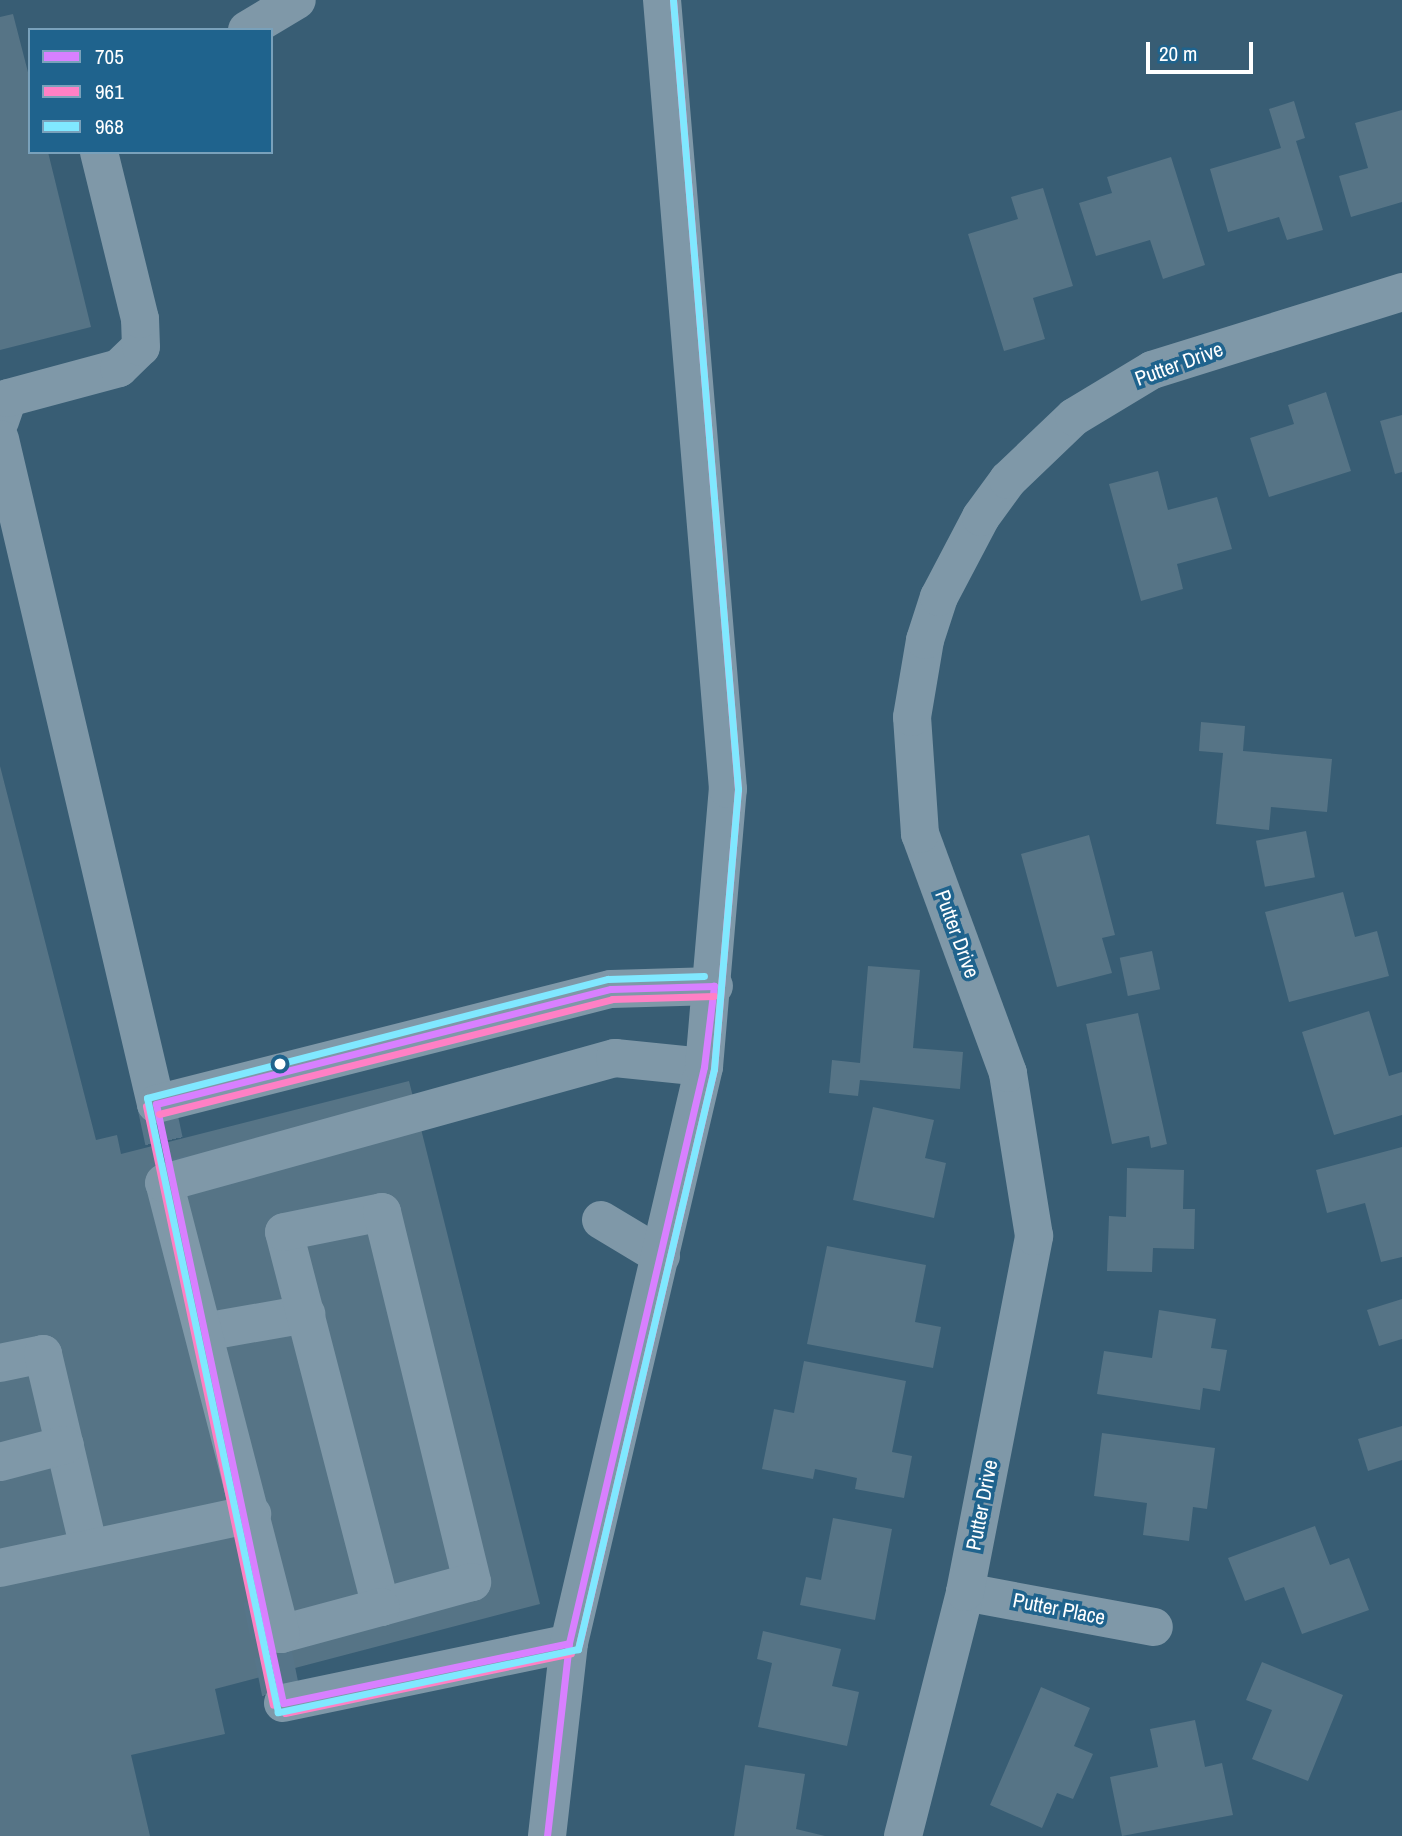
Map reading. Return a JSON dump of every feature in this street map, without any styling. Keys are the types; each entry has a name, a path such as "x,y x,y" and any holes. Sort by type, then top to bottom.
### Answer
{"street":[{"path":"250,28 297,0"},
{"path":"547,1836 569,1643 704,1067 714,986 728,789 662,0"},
{"path":"0,421 8,398 119,368 141,347 140,319 99,154"},
{"name":"Putter Drive","path":"903,1836 965,1592 1034,1236 1008,1073 920,834 914,796 917,679 939,597 1008,480 1111,391 1152,370 1402,292"},
{"path":"0,439 156,1104 611,989 714,986"},
{"path":"381,1607 285,1232 382,1212 472,1582 381,1607 282,1634 164,1183 615,1058 704,1067"},
{"path":"601,1220 661,1256"},
{"path":"204,1332 306,1314"},
{"path":"0,1363 43,1353 88,1545"},
{"path":"0,1462 65,1445"},
{"path":"0,1568 88,1545 252,1514"},
{"name":"Putter Place","path":"965,1592 1154,1627"},
{"path":"284,1703 569,1643"}],"building":[{"path":"13,14 28,72 28,154 48,154 91,327 0,350 0,17"},
{"path":"1294,101 1305,138 1296,141 1323,230 1287,240 1279,217 1228,232 1210,169 1281,148 1269,109"},
{"path":"1402,110 1402,202 1351,217 1339,176 1368,168 1355,123"},
{"path":"1171,157 1205,265 1163,279 1150,240 1096,256 1079,203 1112,193 1107,177"},
{"path":"1043,188 1073,286 1033,298 1045,339 1004,351 968,234 1018,219 1011,197"},
{"path":"1326,392 1351,471 1269,497 1250,438 1294,424 1288,405"},
{"path":"1402,415 1402,472 1395,474 1380,421"},
{"path":"1158,471 1168,510 1217,497 1232,549 1177,564 1183,589 1141,601 1109,484"},
{"path":"1201,722 1245,726 1243,751 1332,759 1327,812 1271,807 1269,830 1216,824 1223,753 1199,751"},
{"path":"0,766 96,1140 117,1135 121,1154 409,1081 540,1604 215,1689 225,1734 131,1755 150,1836 0,1836"},
{"path":"1306,831 1315,877 1265,887 1256,841"},
{"path":"1089,835 1115,935 1102,938 1112,973 1057,987 1021,854"},
{"path":"1343,892 1355,937 1377,931 1389,976 1289,1002 1265,912"},
{"path":"1152,951 1160,989 1128,996 1120,958"},
{"path":"868,966 920,970 913,1048 963,1052 960,1089 860,1080 858,1096 829,1093 832,1060 860,1063"},
{"path":"1369,1011 1389,1076 1402,1072 1402,1115 1334,1135 1302,1032"},
{"path":"1138,1013 1167,1144 1151,1148 1149,1136 1112,1144 1086,1024"},
{"path":"873,1107 934,1120 925,1158 946,1163 934,1218 853,1200"},
{"path":"1402,1147 1402,1257 1381,1262 1365,1203 1327,1213 1316,1170"},
{"path":"1127,1168 1184,1170 1183,1209 1195,1209 1194,1249 1153,1248 1152,1272 1107,1271 1109,1216 1126,1217"},
{"path":"827,1246 926,1265 915,1322 941,1327 933,1368 807,1344"},
{"path":"1402,1299 1402,1339 1379,1346 1367,1310"},
{"path":"1159,1310 1216,1319 1211,1348 1227,1350 1220,1391 1203,1388 1200,1410 1097,1394 1104,1351 1152,1358"},
{"path":"804,1361 906,1381 892,1452 912,1456 904,1498 855,1489 857,1478 815,1469 813,1479 762,1469 774,1409 794,1413"},
{"path":"1402,1426 1402,1460 1368,1471 1358,1439"},
{"path":"1102,1433 1215,1448 1207,1509 1193,1507 1189,1541 1143,1535 1147,1503 1094,1496"},
{"path":"833,1518 892,1529 875,1620 800,1605 806,1577 821,1580"},
{"path":"1315,1526 1330,1565 1349,1558 1369,1610 1302,1634 1284,1587 1245,1601 1228,1558"},
{"path":"763,1631 841,1649 832,1686 859,1692 847,1746 758,1727 772,1663 757,1659"},
{"path":"1262,1662 1343,1695 1308,1781 1252,1759 1272,1710 1246,1700"},
{"path":"1041,1687 1090,1708 1074,1746 1093,1754 1073,1799 1057,1793 1042,1828 990,1805"},
{"path":"1195,1720 1205,1767 1222,1763 1233,1815 1122,1836 1110,1777 1158,1767 1150,1729"},
{"path":"745,1765 805,1774 796,1829 825,1836 734,1836"}],"tunnel":[{"path":"156,1104 179,1211"},
{"path":"262,1599 283,1703"}],"transit line":[{"name":"961","path":"579,1645 714,1069 738,790 673,0"},
{"name":"968","path":"673,0 738,789 714,1069 578,1649 278,1712 147,1098 608,979 704,976"},
{"name":"705","path":"156,1104 611,989 714,986"},
{"name":"705","path":"547,1836 569,1643 704,1067 714,986"},
{"name":"961","path":"159,1114 612,999 714,996"},
{"name":"705","path":"156,1104 283,1703"},
{"name":"961","path":"146,1106 273,1705"},
{"name":"705","path":"283,1703 569,1643"},
{"name":"961","path":"285,1713 571,1653"}]}
